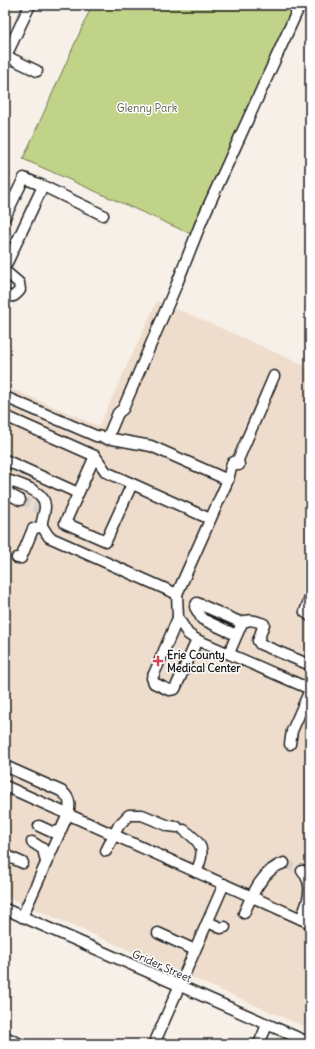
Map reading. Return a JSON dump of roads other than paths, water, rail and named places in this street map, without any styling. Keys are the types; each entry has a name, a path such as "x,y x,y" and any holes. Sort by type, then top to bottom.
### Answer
{"street":[{"path":"30,5 5,57 37,71"},
{"path":"110,439 123,415 122,411 211,200 300,5"},
{"path":"5,217 24,178 103,216"},
{"path":"5,267 9,250 43,186"},
{"path":"5,271 19,283 20,290 15,296 10,297 5,295"},
{"path":"197,640 175,689 169,690 154,683 152,678 178,618 177,594 228,480 232,463 238,460 274,376"},
{"path":"5,397 96,436 151,446 228,480"},
{"path":"10,417 17,415 19,402"},
{"path":"10,417 95,456 106,472 210,519"},
{"path":"52,435 56,432 58,420"},
{"path":"95,456 65,523 106,542 132,484"},
{"path":"5,460 78,492"},
{"path":"5,479 41,496 45,503 42,510 42,526 50,537 177,594"},
{"path":"5,483 9,494 20,500"},
{"path":"17,558 21,558 34,530 42,526"},
{"path":"310,598 305,612 310,616"},
{"path":"236,635 202,620 195,608 197,603 242,623"},
{"path":"178,618 188,634 197,640 310,690 292,731 290,744"},
{"path":"228,653 242,623 249,620 264,624 258,641 260,644 310,666"},
{"path":"5,766 64,793 70,802 68,814 22,916"},
{"path":"5,786 305,921 310,884 309,880 302,871"},
{"path":"106,851 123,819 134,814 142,815 180,830 199,843 202,851 196,872"},
{"path":"39,826 52,832 60,831"},
{"path":"32,842 43,849 46,862"},
{"path":"5,855 23,863"},
{"path":"244,914 252,897 268,872 284,863"},
{"path":"154,1044 224,884"},
{"name":"Grider Street","path":"5,909 310,1043"},
{"path":"209,920 223,924 225,927"},
{"path":"162,935 181,938 196,948"},
{"path":"259,1044 267,1024"},
{"path":"5,1037 20,1044"}],"tunnel":[{"path":"20,500 39,509"},
{"path":"284,863 302,871"}],"place":[{"name":"Erie County Medical Center","path":"158,661"}],"park label":[{"name":"Glenny Park","path":"147,108"}]}
